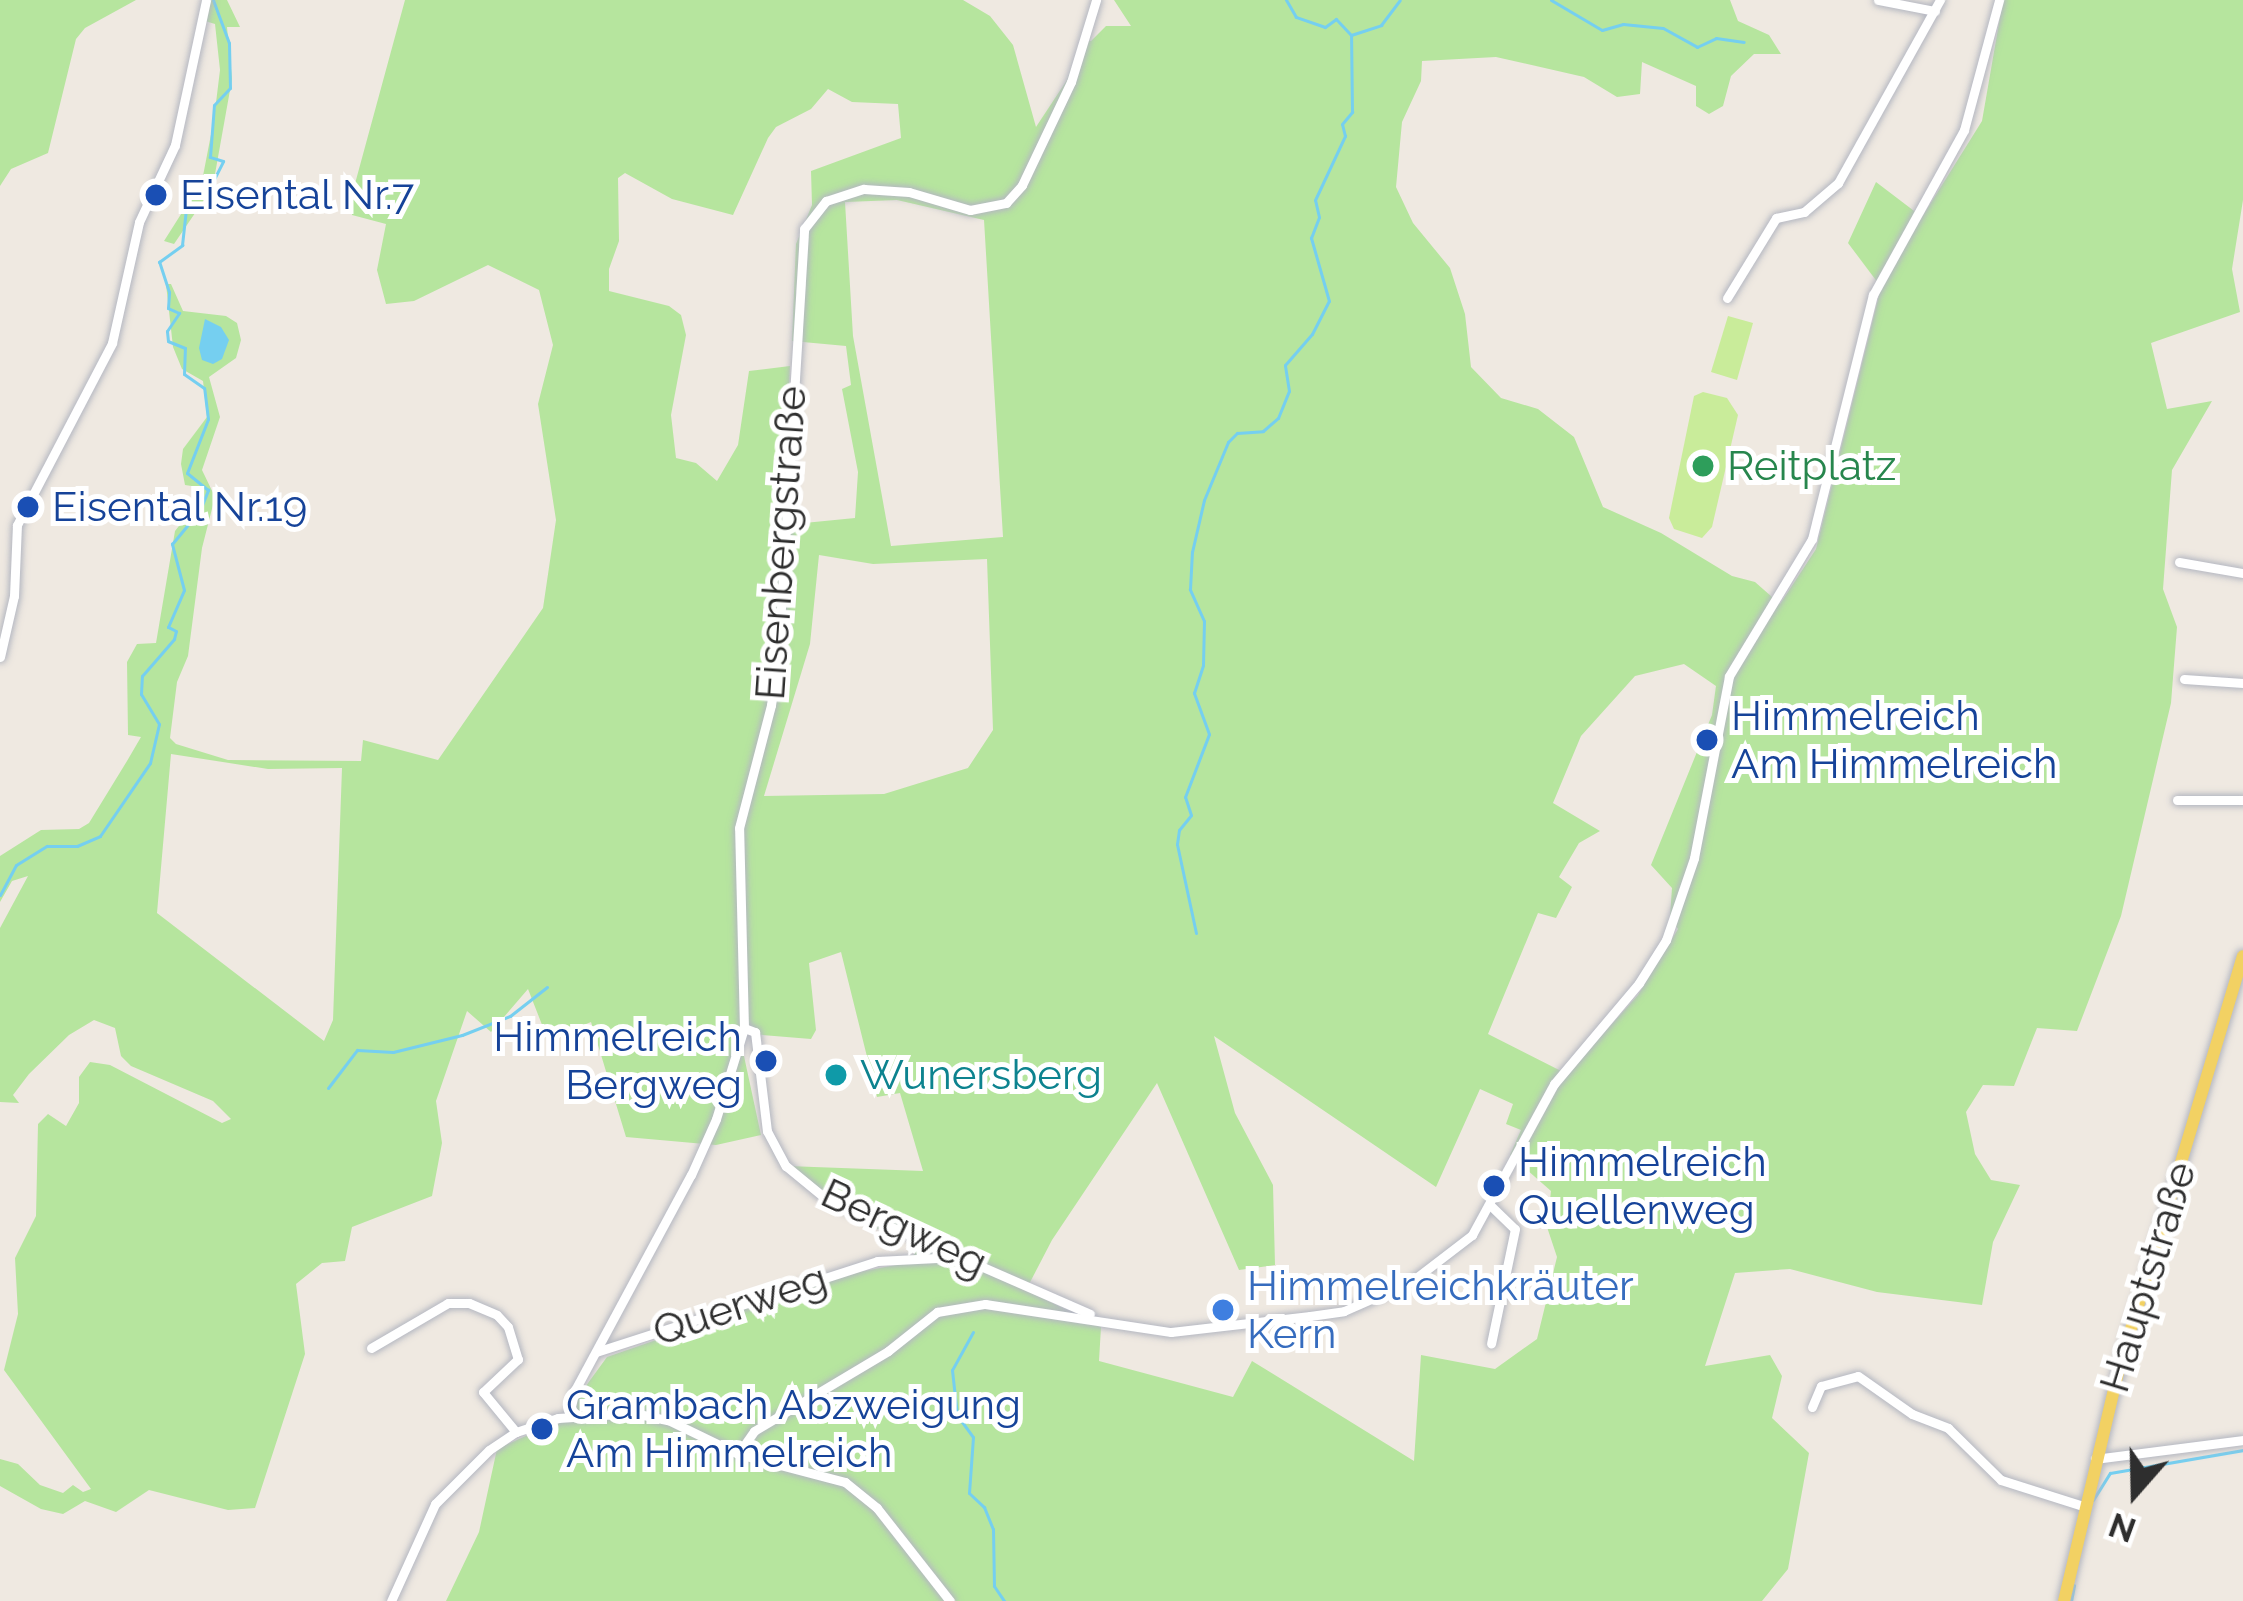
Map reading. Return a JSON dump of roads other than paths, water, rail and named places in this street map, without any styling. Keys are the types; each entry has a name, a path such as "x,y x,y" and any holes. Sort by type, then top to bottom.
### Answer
{"main road":[{"name":"Hauptstraße","path":"2064,1601 2095,1460 2243,956"}],"street":[{"path":"0,657 12,606 16,526 112,343 143,210 175,145 206,0"},
{"name":"Eisenbergstraße","path":"569,1415 575,1390 691,1175 744,1028 739,828 771,705 778,657 803,229 826,201 864,189 909,191 970,210 998,209 1022,185 1081,61 1096,0"},
{"path":"1727,298 1776,218 1804,212 1838,183 1937,6 1878,0"},
{"path":"738,1454 754,1431 888,1351 938,1312 985,1304 1171,1332 1344,1311 1412,1281 1457,1251 1491,1206 1554,1084 1639,983 1666,940 1694,858 1729,676 1812,539 1873,295 1964,130 1999,0"},
{"path":"2179,562 2243,573"},
{"path":"2183,679 2243,682"},
{"path":"2177,800 2243,800"},
{"name":"Bergweg","path":"744,1028 755,1033 767,1131 786,1166 825,1198 1099,1318"},
{"path":"1491,1206 1515,1229 1491,1344"},
{"name":"Querweg","path":"596,1352 877,1262 957,1257"},
{"path":"371,1348 448,1303 470,1304 496,1315 508,1327 518,1359 483,1392 516,1432"},
{"path":"1812,1407 1821,1386 1858,1376 1912,1414 1948,1428 2001,1480 2083,1506"},
{"path":"391,1601 435,1504 457,1478 516,1432 569,1415 651,1416 738,1454 845,1482 877,1508 950,1601"},
{"path":"2095,1460 2243,1440"}],"water":[{"path":"205,319 221,327 229,340 222,359 213,364 202,360 199,348"}],"waterway":[{"path":"0,895 16,865 47,846 77,846 100,836 150,763 159,724 141,694 142,676 174,639 176,631 168,627 184,590 172,544 200,510 208,490 187,473 208,419 204,388 184,374 185,348 168,341 167,331 179,313 168,308 169,292 159,262 182,245 187,200 210,187 223,161 210,157 214,105 230,88 229,43 213,0"},
{"path":"1196,933 1177,844 1179,830 1191,815 1185,797 1209,734 1194,693 1203,665 1204,621 1190,589 1192,552 1204,500 1228,442 1237,433 1263,431 1278,418 1289,391 1285,365 1312,334 1329,301 1311,238 1319,217 1315,200 1345,136 1342,124 1352,112 1351,35 1336,19 1325,27 1296,17 1286,0"},
{"path":"1351,35 1381,25 1400,0"},
{"path":"1551,0 1602,30 1623,24 1663,28 1697,47 1716,38 1744,42"},
{"path":"328,1088 357,1050 393,1052 462,1035 510,1016 547,987"},
{"path":"973,1332 952,1370 957,1415 973,1437 969,1493 984,1507 993,1529 994,1586 1004,1601"},
{"path":"2093,1500 2110,1473 2243,1450"},
{"path":"2071,1601 2074,1585"}],"place":[{"name":"Eisental Nr.7","path":"156,195"},
{"name":"Reitplatz","path":"1703,466"},
{"name":"Eisental Nr.19","path":"28,507"},
{"name":"Himmelreich Am Himmelreich","path":"1707,740"},
{"name":"Himmelreich Bergweg","path":"766,1061"},
{"name":"Wunersberg","path":"836,1075"},
{"name":"Himmelreich Quellenweg","path":"1494,1186"},
{"name":"Himmelreichkräuter Kern","path":"1223,1310"},
{"name":"Grambach Abzweigung Am Himmelreich","path":"542,1429"}]}
